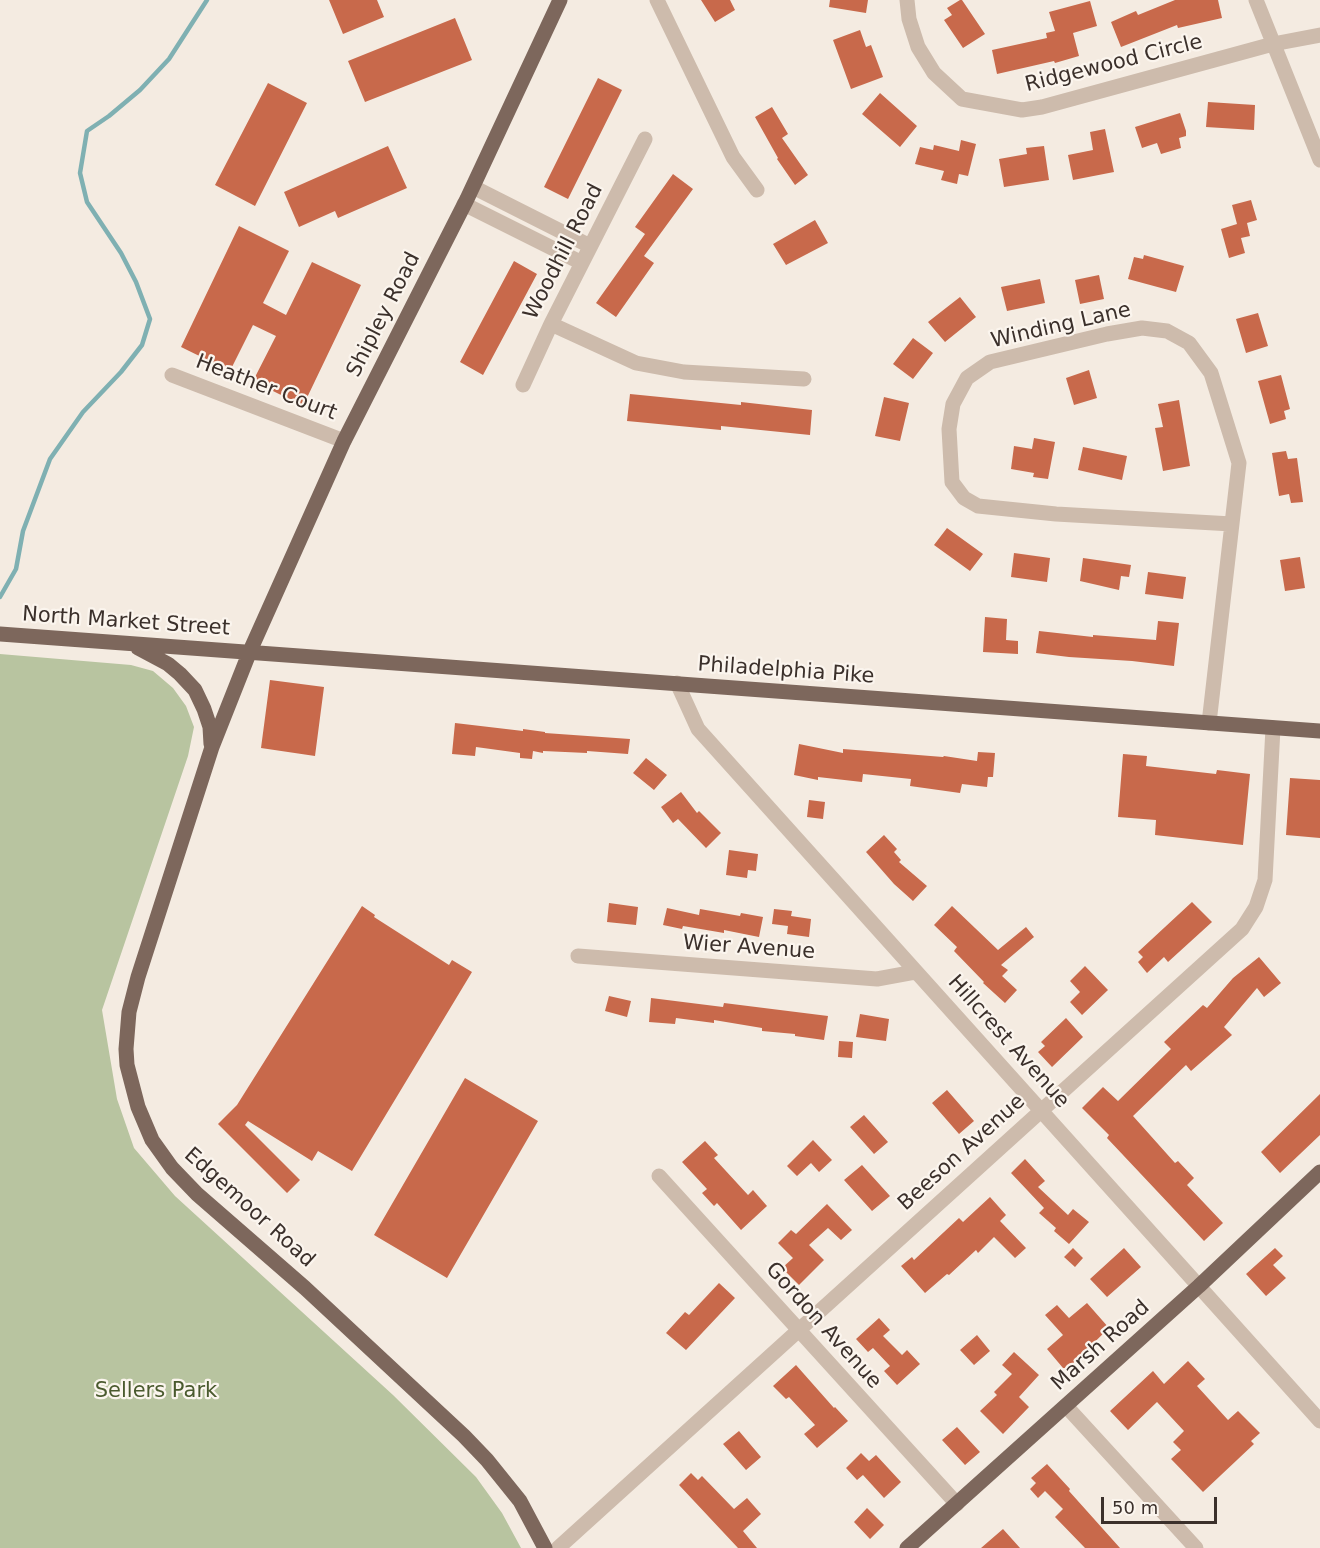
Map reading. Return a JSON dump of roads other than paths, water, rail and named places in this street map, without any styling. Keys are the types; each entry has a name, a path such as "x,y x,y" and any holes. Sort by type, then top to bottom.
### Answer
{"main road":[{"name":"Shipley Road","path":"250,651 344,441 473,187 560,0"},
{"name":"North Market Street","path":"0,634 250,651"},
{"path":"129,644 168,664 195,690 210,727 212,747"},
{"name":"Philadelphia Pike","path":"250,651 1320,731"},
{"name":"Edgemoor Road","path":"250,651 212,747 138,977 129,1012 127,1065 138,1107 152,1140 166,1161 197,1194 305,1288 487,1460 520,1501 546,1548"},
{"name":"Marsh Road","path":"907,1548 1199,1286 1320,1172"}],"street":[{"path":"657,0 733,157 757,190"},
{"name":"Ridgewood Circle","path":"907,0 909,19 918,47 934,73 962,99 1022,110 1042,107 1273,44 1320,35"},
{"path":"1256,0 1320,160"},
{"name":"Woodhill Road","path":"523,385 551,324 645,139"},
{"path":"473,187 590,246"},
{"path":"464,204 582,262"},
{"path":"551,324 636,363 684,372 804,379"},
{"name":"Winding Lane","path":"1209,723 1232,524 1239,463 1211,373 1189,343 1167,331 1142,328 990,362 968,378 953,404 949,429 952,482 964,498 978,506 1056,514 1232,524"},
{"name":"Heather Court","path":"172,375 344,441"},
{"name":"Hillcrest Avenue","path":"677,683 698,729 1320,1421"},
{"name":"Beeson Avenue","path":"558,1548 1234,937 1250,918 1262,894 1265,880 1273,728"},
{"name":"Wier Avenue","path":"578,956 877,979 915,972"},
{"name":"Gordon Avenue","path":"659,1176 957,1504"},
{"path":"1065,1406 1196,1548"}],"waterway":[{"path":"0,597 16,569 23,531 50,459 83,412 121,372 142,345 150,319 136,282 121,253 87,202 80,173 87,131 140,90 169,59 207,0"}],"park label":[{"name":"Sellers Park","path":"156,1392"}]}
